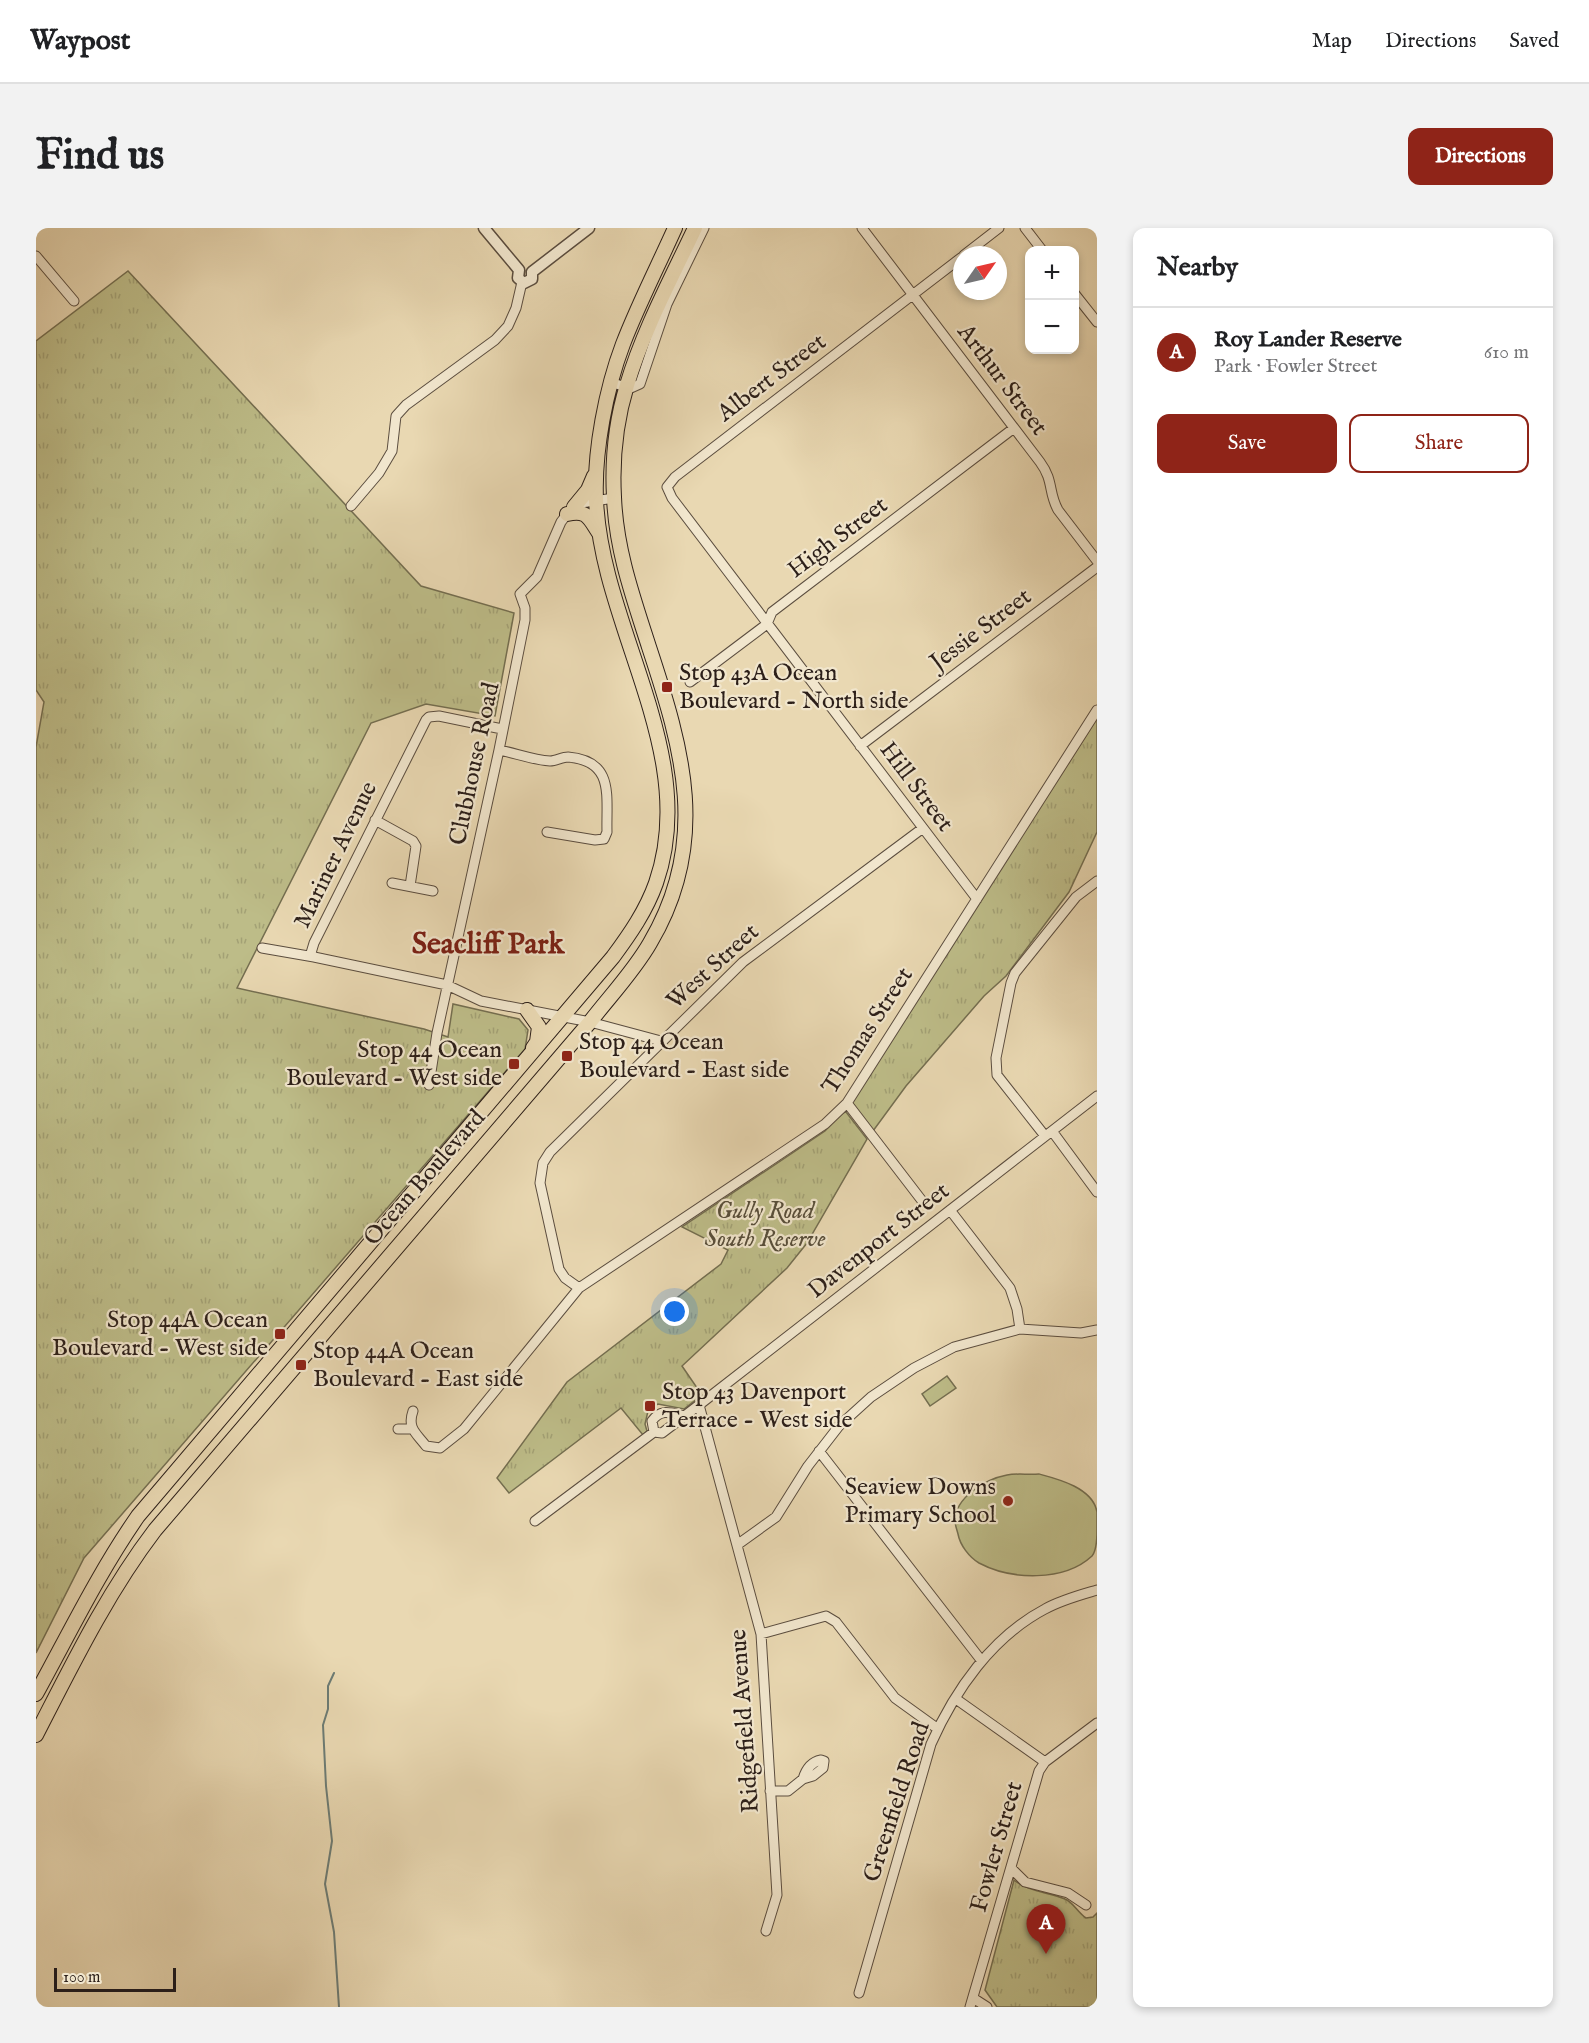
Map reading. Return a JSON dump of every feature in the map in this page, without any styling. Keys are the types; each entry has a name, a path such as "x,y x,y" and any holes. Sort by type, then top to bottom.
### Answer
{"main road":[{"path":"659,263 664,234 662,228"},
{"name":"Ocean Boulevard","path":"36,1694 103,1570 138,1516 562,1018 631,933 647,905 657,882 664,850 668,795 659,745 646,694 607,571 596,499 598,464 608,397 623,344 675,228"},
{"name":"Ocean Boulevard","path":"36,1735 99,1617 148,1538 590,1022 632,970 665,915 680,865 686,796 675,729 623,565 614,498 614,465 617,433 626,387 638,350 695,228"},
{"path":"571,510 588,490 598,464"},
{"path":"571,510 590,518 601,537"},
{"path":"520,1067 537,1042 539,1034 539,1027 527,1010"},
{"path":"447,1152 478,1130 483,1131 486,1135 485,1142"}],"street":[{"path":"484,228 519,270"},
{"path":"522,282 530,281 532,272 589,228"},
{"path":"612,383 626,387 637,386 642,379 655,333 704,228"},
{"name":"Arthur Street","path":"862,228 1048,473 1053,501 1058,510 1097,561"},
{"path":"976,246 999,228"},
{"path":"1025,228 1039,246"},
{"path":"36,256 74,301"},
{"path":"913,295 953,264"},
{"path":"519,270 528,267 532,272"},
{"path":"351,506 379,473 392,451 396,416 406,405 495,340 508,326 516,308 522,282 517,275 519,270"},
{"name":"Albert Street","path":"672,498 667,487 670,481 913,295"},
{"path":"1079,299 1097,322"},
{"name":"High Street","path":"690,682 767,624 772,612 1014,428"},
{"path":"571,510 581,503 614,498"},
{"name":"Hill Street","path":"672,498 977,899"},
{"name":"Clubhouse Road","path":"429,1085 447,985 525,620 525,608 520,594 537,577 561,522 571,510"},
{"name":"Jessie Street","path":"860,746 1097,567"},
{"name":"Thomas Street","path":"412,1429 426,1446 440,1448 464,1429 579,1288 825,1124 847,1103 1097,710"},
{"name":"Mariner Avenue","path":"502,729 439,716 429,717 375,820 311,953 314,957 447,985 481,1000 590,1022 661,1041"},
{"path":"499,750 550,760 566,757 591,762 599,769 606,787 607,832 604,839 595,840 548,832"},
{"path":"375,820 413,841 416,846 410,886"},
{"name":"West Street","path":"579,1288 565,1278 560,1269 540,1183 543,1164 550,1152 743,962 922,828"},
{"path":"1097,881 1076,897 1015,973 996,1058 997,1075 1097,1192"},
{"path":"392,883 433,891"},
{"path":"262,948 314,957"},
{"name":"Davenport Street","path":"535,1521 654,1432 662,1433 1097,1096"},
{"path":"847,1103 923,1202"},
{"path":"950,1210 1010,1288 1017,1309 1020,1329"},
{"path":"737,1545 776,1517 808,1466 839,1426 871,1397 914,1368 954,1347 1020,1329 1081,1333 1097,1330"},
{"name":"Ridgefield Avenue","path":"699,1405 761,1634 777,1895 766,1931"},
{"path":"398,1429 412,1429 410,1420 413,1411"},
{"name":"Davenport Street","path":"654,1432 652,1421 656,1414 663,1412 684,1416"},
{"path":"819,1451 981,1659"},
{"name":"Greenfield Road","path":"859,1993 928,1755 938,1729 981,1659 1000,1641 1046,1608 1097,1590"},
{"path":"761,1634 826,1616 836,1622 895,1698 938,1729"},
{"path":"956,1699 1045,1762"},
{"name":"Fowler Street","path":"972,2002 1039,1771 1045,1762 1097,1723"},
{"path":"770,1791 788,1791 803,1779"},
{"path":"1011,1868 1024,1882 1068,1893 1086,1905"},
{"path":"972,2002 987,2007"}],"green space":[{"path":"128,271 421,586 514,613 495,716 426,704 371,723 237,988 424,1029 448,1037 453,1004 519,1019 528,1030 525,1049 84,1558 36,1653 36,747 44,702 36,690 36,341"},
{"path":"1097,718 1097,832 1069,892 1006,976 984,996 906,1086 873,1131 851,1102"},
{"name":"Gully Road South Reserve","path":"846,1112 867,1139 807,1243 787,1268 682,1366 702,1395 684,1409 658,1404 648,1411 645,1424 647,1431 643,1435 621,1408 509,1493 497,1478 567,1382 721,1264 728,1250 682,1227 825,1131 842,1113"},
{"path":"947,1376 956,1388 930,1406 922,1394"},
{"path":"1011,1474 1039,1474 1074,1486 1089,1497 1094,1504 1097,1512 1097,1537 1092,1556 1067,1570 1037,1576 1006,1573 979,1563 968,1554 959,1538 955,1521 960,1504 973,1490 990,1480"},
{"path":"1014,1880 1026,1887 1068,1900 1086,1918 1093,1917 1097,1913 1097,2007 997,2007 985,1990"}],"waterway":[{"path":"334,1673 328,1686 328,1709 323,1725 332,1841 325,1884 334,1932 339,2007"}],"place":[{"name":"Stop 43A Ocean Boulevard - North side","path":"667,687"},
{"name":"Stop 44 Ocean Boulevard - East side","path":"567,1056"},
{"name":"Stop 44 Ocean Boulevard - West side","path":"514,1064"},
{"name":"Stop 44A Ocean Boulevard - West side","path":"280,1334"},
{"name":"Stop 44A Ocean Boulevard - East side","path":"301,1365"},
{"name":"Stop 43 Davenport Terrace - West side","path":"650,1406"},
{"name":"Seaview Downs Primary School","path":"1008,1501"},
{"name":"Roy Lander Reserve","path":"1046,1954"}],"district":[{"name":"Seacliff Park","path":"488,945"}]}
